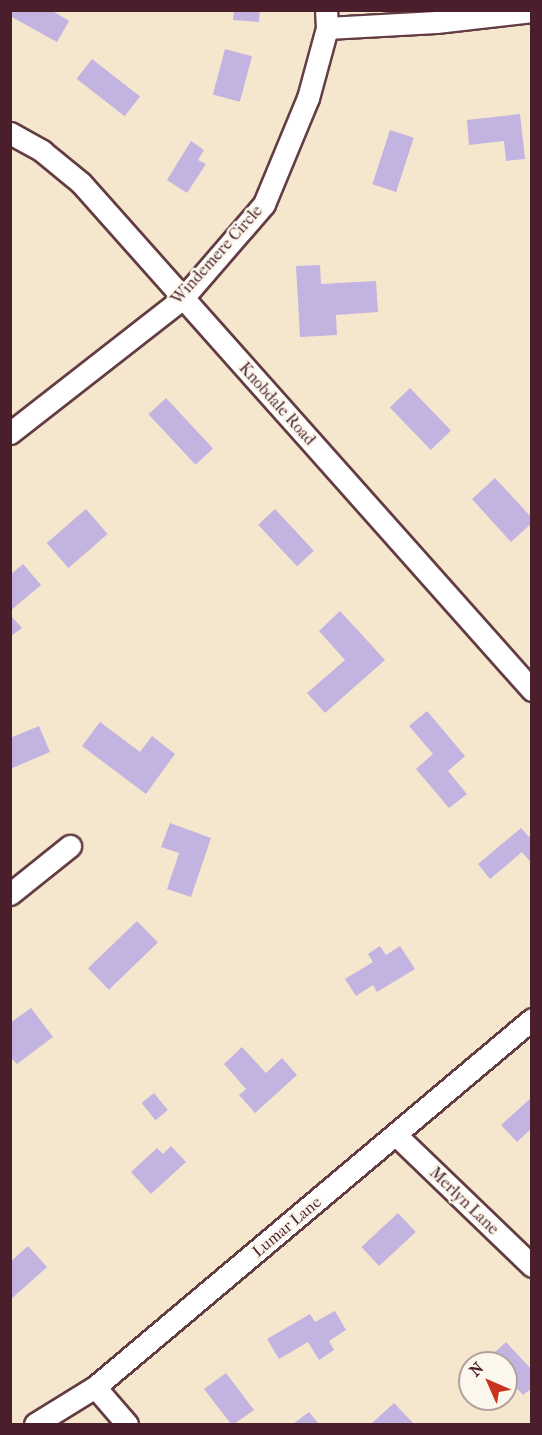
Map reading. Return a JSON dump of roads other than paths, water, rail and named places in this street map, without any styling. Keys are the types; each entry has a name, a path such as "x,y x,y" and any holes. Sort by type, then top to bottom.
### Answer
{"street":[{"path":"326,19 436,22 531,11"},
{"name":"Windemere Circle","path":"10,433 183,298 264,204 308,98 326,19"},
{"name":"Knobdale Road","path":"10,133 42,151 81,183 531,690"},
{"path":"10,894 70,846"},
{"name":"Lumar Lane","path":"35,1425 95,1387 396,1136 531,1019"},
{"name":"Merlyn Lane","path":"396,1136 531,1266"},
{"path":"95,1387 127,1425"}]}
